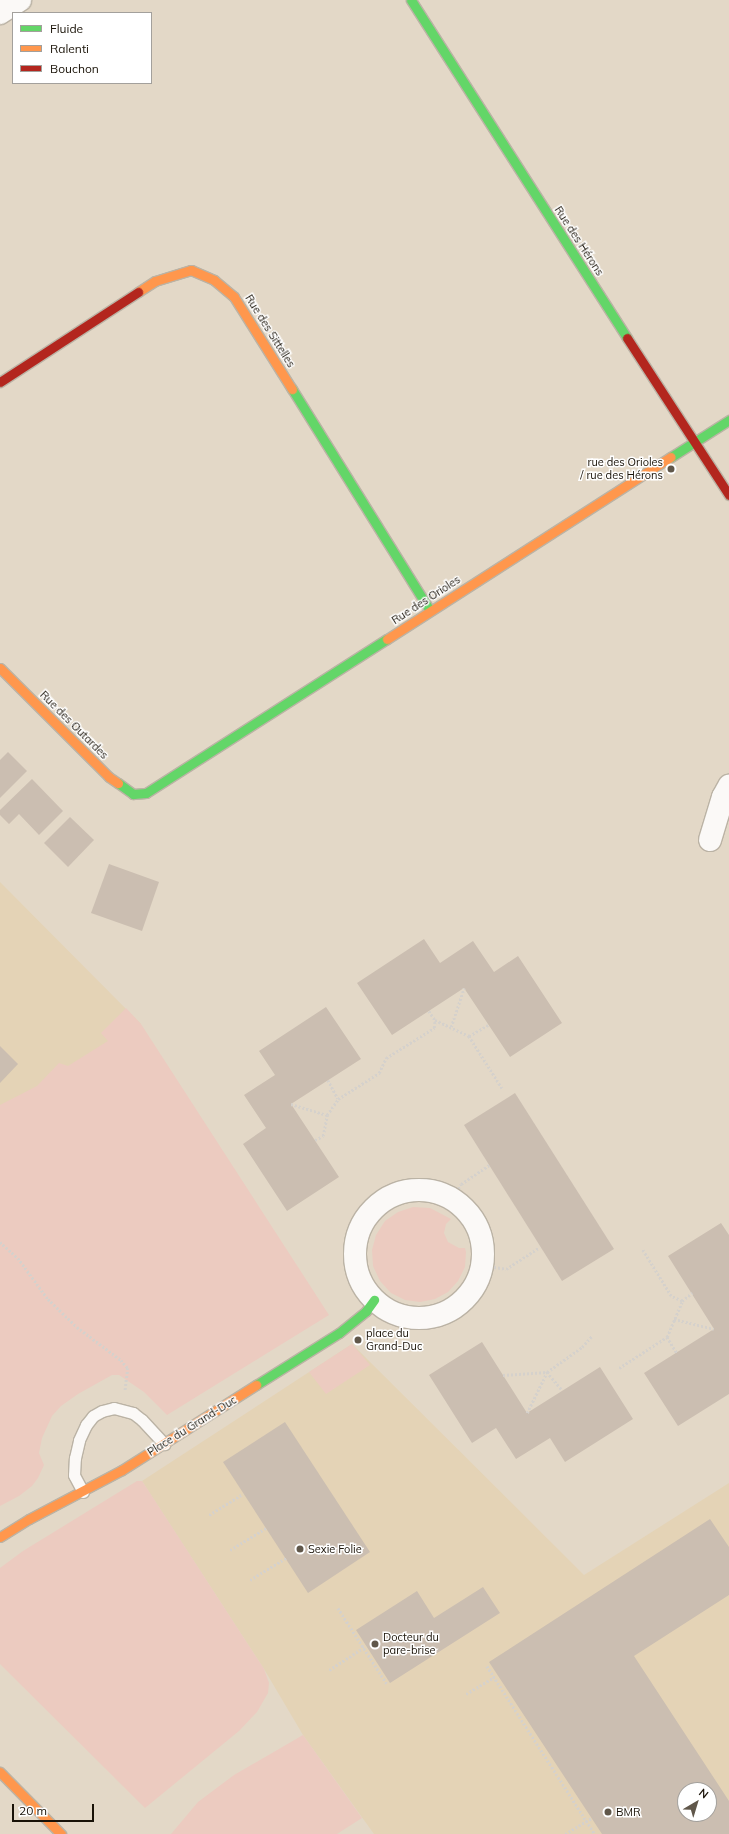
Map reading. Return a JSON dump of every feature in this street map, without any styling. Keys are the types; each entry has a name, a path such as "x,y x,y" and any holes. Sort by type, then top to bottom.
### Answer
{"main road":[{"name":"Rue des Hérons","path":"411,0 694,442 729,494"},
{"name":"Rue des Sittelles","path":"0,382 161,278 191,270 214,280 234,297 430,611"},
{"name":"Rue des Orioles","path":"133,794 146,793 158,786 729,420"},
{"name":"Rue des Outardes","path":"0,668 109,777 133,794"},
{"name":"Place du Grand-Duc","path":"0,1537 29,1519 83,1492 122,1470 164,1444 339,1332 366,1311 374,1300"},
{"path":"0,1772 61,1834"}],"street":[{"path":"0,12 20,0"},
{"path":"710,840 723,797 729,786"},
{"path":"411,1190 433,1191 452,1199 469,1213 475,1223 482,1243 482,1265 478,1279 466,1298 447,1312 425,1318 392,1312 374,1300 362,1283 356,1264 355,1253 359,1232 371,1212 389,1197 411,1190"}],"lane":[{"path":"83,1492 76,1482 74,1466 79,1440 86,1425 93,1416 102,1411 114,1408 123,1409 133,1413 142,1420 164,1444"}],"path":[{"path":"451,1027 464,988"},
{"path":"429,1011 435,1020 469,1036 502,1088"},
{"path":"315,1140 322,1136 327,1115 338,1099 379,1073 386,1058 434,1028 435,1020"},
{"path":"469,1036 488,1025"},
{"path":"328,1080 338,1099"},
{"path":"291,1104 327,1115"},
{"path":"452,1199 461,1184 489,1165"},
{"path":"0,1242 18,1258 48,1299 77,1327 121,1360 128,1368 123,1409"},
{"path":"482,1265 506,1269 540,1247"},
{"path":"642,1249 671,1296 682,1301"},
{"path":"619,1368 667,1337 682,1301 692,1293"},
{"path":"674,1319 714,1329"},
{"path":"527,1413 547,1372 582,1347 592,1336"},
{"path":"667,1337 677,1353"},
{"path":"503,1375 547,1372"},
{"path":"547,1372 562,1390"},
{"path":"209,1515 244,1494"},
{"path":"230,1550 266,1528"},
{"path":"250,1580 286,1558"},
{"path":"338,1608 365,1647 387,1684"},
{"path":"329,1670 365,1647"},
{"path":"487,1666 595,1834"},
{"path":"466,1694 494,1677"},
{"path":"565,1834 592,1818"}],"shaded area":[{"path":"0,882 141,1024 0,1114"},
{"path":"126,1008 141,1024 329,1315 167,1415 144,1392 119,1375 112,1375 78,1394 61,1406 52,1416 42,1438 39,1453 44,1465 38,1478 32,1486 19,1496 0,1506 0,1105 37,1086 59,1063 68,1066 108,1041 101,1033"},
{"path":"413,1207 430,1208 451,1219 446,1224 444,1233 448,1242 459,1248 465,1248 466,1252 465,1267 458,1281 448,1292 435,1299 420,1302 405,1300 391,1293 380,1281 373,1266 372,1250 376,1235 385,1221 398,1212"},
{"path":"352,1344 584,1575 729,1483 729,1834 374,1834 303,1735 264,1669 142,1481"},
{"path":"352,1344 370,1365 326,1394 309,1372"},
{"path":"137,1481 142,1481 146,1487 264,1669 269,1683 268,1693 257,1712 239,1731 145,1808 0,1664 0,1568 23,1551"},
{"path":"303,1735 362,1818 337,1834 171,1834 198,1802 234,1775"}],"building":[{"path":"8,752 27,771 0,798 0,760"},
{"path":"32,779 63,811 39,835 19,814 9,824 0,815 0,810"},
{"path":"70,817 94,840 68,867 44,843"},
{"path":"109,864 159,882 142,931 91,913"},
{"path":"424,939 440,963 473,941 494,972 518,956 562,1023 510,1057 464,988 392,1035 357,983"},
{"path":"326,1007 361,1059 291,1104 339,1177 287,1211 243,1144 266,1128 244,1095 275,1075 259,1051"},
{"path":"0,1046 18,1064 0,1083"},
{"path":"515,1093 614,1249 562,1281 464,1125"},
{"path":"721,1223 729,1235 729,1394 678,1426 644,1373 714,1329 668,1256"},
{"path":"482,1342 527,1413 600,1367 633,1419 565,1462 550,1438 516,1459 496,1428 472,1443 429,1375"},
{"path":"285,1422 370,1552 308,1593 223,1462"},
{"path":"710,1519 729,1547 729,1595 634,1656 717,1782 677,1782 677,1822 717,1822 717,1783 729,1801 729,1834 602,1834 489,1662"},
{"path":"483,1587 500,1613 390,1683 356,1630 417,1591 434,1618"}],"traffic: fast":[{"path":"411,0 627,338"},
{"path":"292,389 430,611"},
{"path":"671,457 729,420"},
{"path":"118,783 133,794 146,793 387,639"},
{"path":"256,1385 339,1333 366,1311 374,1300"}],"traffic: slow":[{"path":"138,292 155,281 191,270 214,280 234,297 292,389"},
{"path":"387,639 671,457"},
{"path":"0,668 109,777 118,783"},
{"path":"0,1537 29,1519 122,1470 256,1385"},
{"path":"0,1772 61,1834"}],"traffic: jam":[{"path":"0,382 138,292"},
{"path":"627,338 729,495"}],"place":[{"name":"rue des Orioles / rue des Hérons","path":"671,469"},
{"name":"place du Grand-Duc","path":"358,1340"},
{"name":"Sexie Folie","path":"300,1549"},
{"name":"Docteur du pare-brise","path":"375,1644"},
{"name":"BMR","path":"608,1812"}]}
